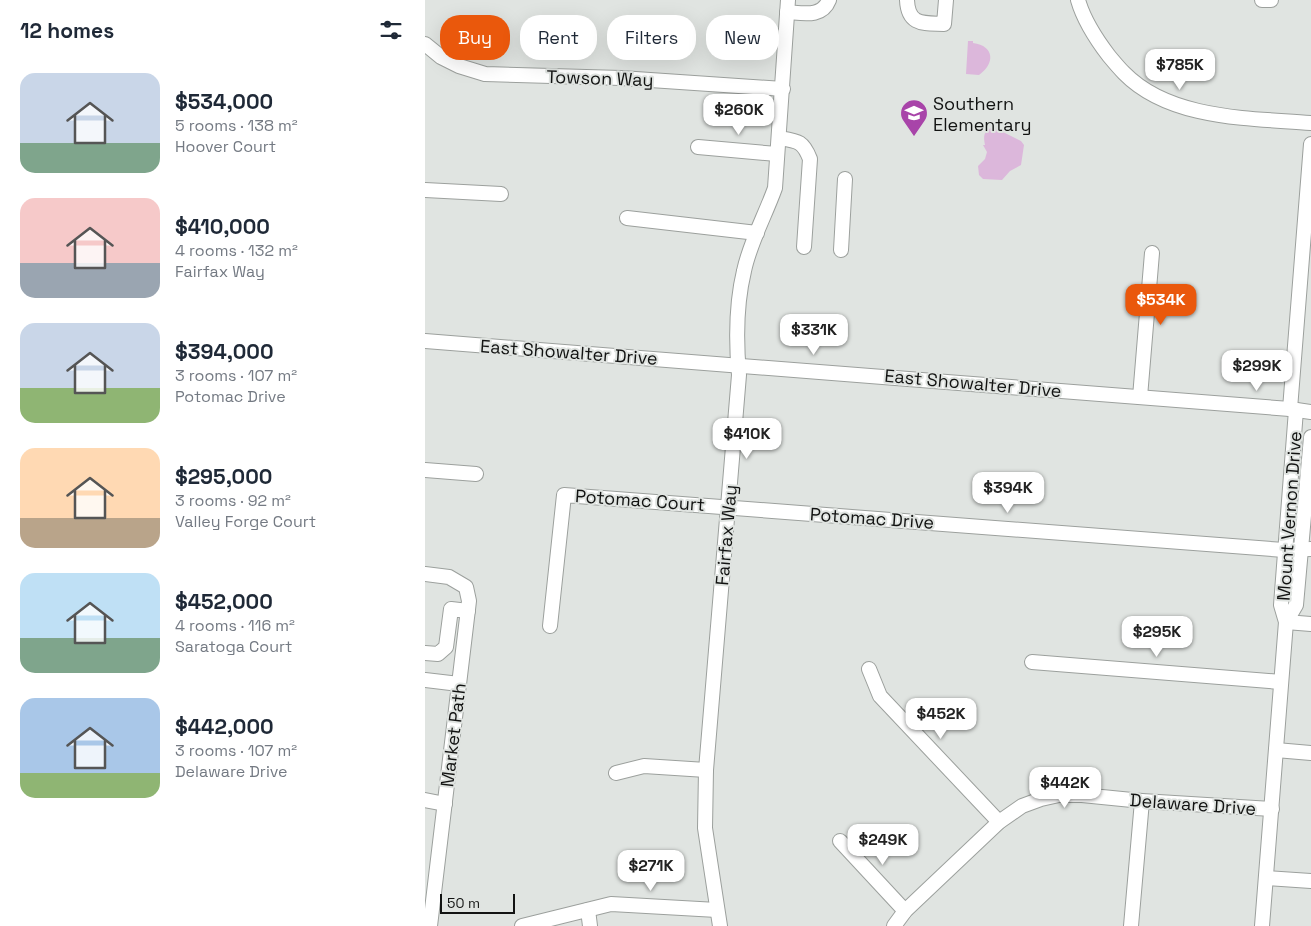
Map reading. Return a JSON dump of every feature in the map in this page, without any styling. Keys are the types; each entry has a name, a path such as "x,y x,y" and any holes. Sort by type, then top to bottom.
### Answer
{"street":[{"path":"788,6 816,13 822,11 829,0"},
{"path":"907,0 909,13 913,19 923,23 944,24 946,0"},
{"path":"1078,0 1082,12 1101,46 1125,74 1156,96 1191,110 1227,117 1311,123"},
{"path":"1262,0 1271,0"},
{"name":"Fairfax Way","path":"720,926 705,828 706,770 739,374 737,350 740,291 744,270 775,188 788,6"},
{"name":"Towson Way","path":"425,44 441,57 459,66 485,74 621,78 783,89"},
{"path":"779,138 795,140 801,143 806,148 810,159 804,247"},
{"name":"Mount Vernon Drive","path":"1262,926 1286,622 1281,605 1311,144"},
{"path":"698,147 777,154"},
{"path":"841,250 845,179"},
{"path":"425,190 501,194"},
{"path":"627,218 757,234"},
{"path":"1140,397 1152,253"},
{"name":"East Showalter Drive","path":"425,341 738,364 1311,412"},
{"name":"Mount Vernon Drive","path":"1286,622 1296,605 1306,549 1311,437"},
{"path":"425,470 476,474"},
{"path":"1290,481 1309,485"},
{"name":"Potomac Court","path":"550,626 564,495 729,507"},
{"name":"Potomac Drive","path":"729,507 1284,550 1306,549"},
{"name":"Market Path","path":"425,574 449,577 466,587 469,601 430,926"},
{"path":"425,653 438,654 446,647 451,609 468,611"},
{"path":"1286,622 1311,624"},
{"path":"1032,662 1281,682"},
{"path":"869,669 881,696 999,822"},
{"path":"425,680 459,684"},
{"path":"1276,750 1311,753"},
{"path":"616,773 644,766 706,770"},
{"name":"Delaware Drive","path":"894,926 905,912 999,822 1022,806 1041,799 1059,795 1082,795 1142,801 1272,809"},
{"path":"425,800 445,804"},
{"path":"1131,926 1142,801"},
{"path":"840,841 905,912"},
{"path":"1266,878 1311,881"},
{"path":"522,926 611,904 717,910"},
{"path":"588,910 590,926"}],"shaded area":[{"path":"968,41 973,41 973,43 980,45 989,52 990,61 988,66 979,75 966,74"},
{"path":"993,127 1021,141 1024,145 1021,165 1010,171 1002,180 983,179 979,175 978,166 985,159 987,152 983,145 985,145 985,134"}],"place":[{"name":"Southern Elementary","path":"914,137"}]}
